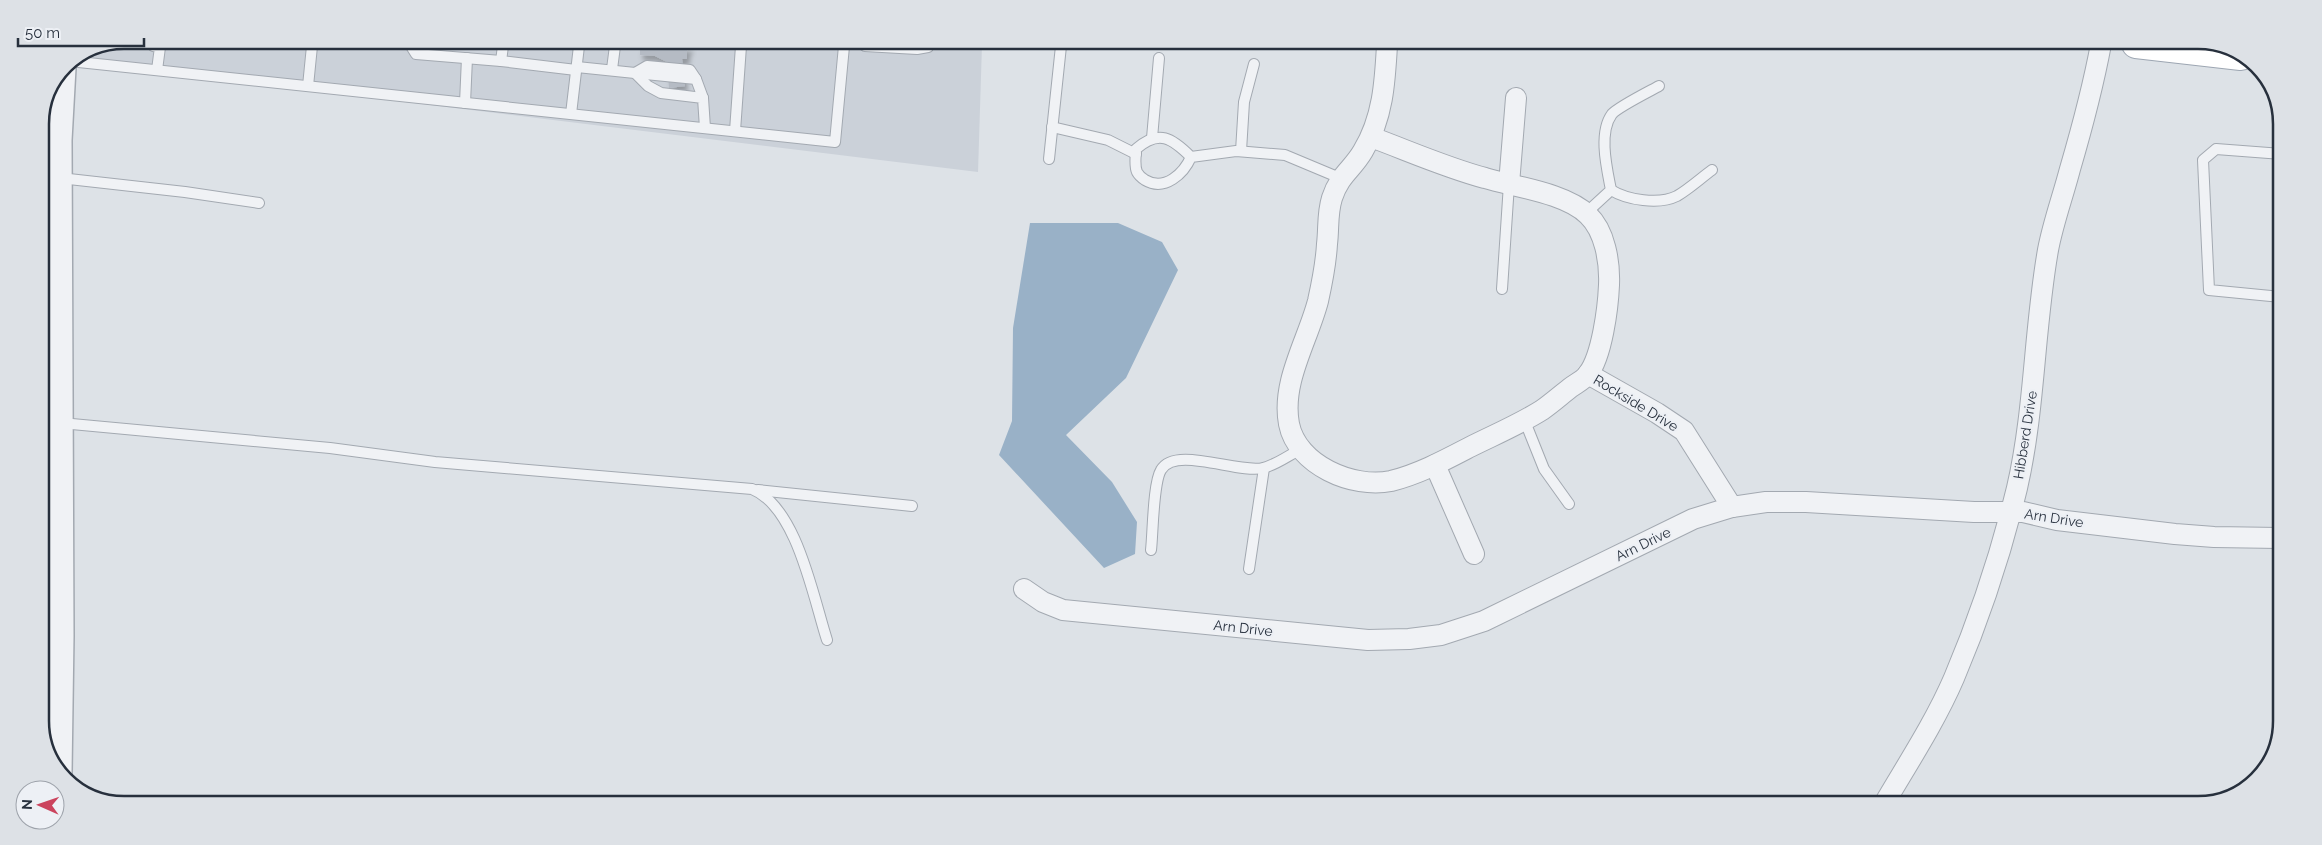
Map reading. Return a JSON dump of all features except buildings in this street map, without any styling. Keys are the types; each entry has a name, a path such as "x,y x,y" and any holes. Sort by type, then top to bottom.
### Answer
{"main road":[{"path":"2180,49 2227,54"}],"street":[{"path":"1371,137 1475,175 1549,194 1586,213 1590,216 1604,242 1609,274 1608,302 1602,340 1588,374 1541,410 1435,465 1389,481 1356,481 1314,462 1301,449 1290,426 1288,399 1302,348 1318,302 1328,244 1328,220 1331,202 1340,178 1362,153 1376,128 1381,109 1387,49"},
{"name":"Hibberd Drive","path":"1889,796 1932,721 1953,679 1985,598 2017,488 2028,427 2039,312 2049,249 2086,115 2100,49"},
{"path":"58,757 50,564 60,423 59,178 63,80"},
{"path":"1509,184 1516,98"},
{"name":"Rockside Drive","path":"1588,374 1657,413 1684,431 1732,507"},
{"path":"1435,465 1474,554"},
{"name":"Arn Drive","path":"1024,589 1043,602 1064,610 1368,640 1409,639 1441,635 1484,621 1693,519 1732,507 1766,502 1806,502 1974,512 2010,512 2174,534 2273,538"}],"lane":[{"path":"156,70 158,49"},
{"path":"308,86 312,49"},
{"path":"413,49 416,54 577,68 612,69 696,79 703,98 705,128"},
{"path":"501,61 503,49"},
{"path":"571,114 579,49"},
{"path":"612,69 615,49"},
{"path":"735,131 741,49"},
{"path":"81,62 835,142 844,49"},
{"path":"1049,159 1061,49"},
{"path":"465,102 467,58"},
{"path":"1152,138 1160,58"},
{"path":"1241,151 1244,102 1254,64"},
{"path":"635,73 648,86 661,93 703,98"},
{"path":"1659,86 1613,113 1606,129 1604,157 1611,190 1621,196 1638,199 1657,200 1676,197 1712,170"},
{"path":"1052,127 1108,140 1136,154"},
{"path":"1191,156 1186,168 1175,179 1160,184 1150,183 1138,174 1136,149 1152,138 1159,136 1171,141 1191,156 1241,151 1285,155 1340,178"},
{"path":"2273,153 2216,148 2203,160 2209,290 2273,296"},
{"path":"59,178 185,192 260,203"},
{"path":"1502,289 1509,184"},
{"path":"1586,213 1611,190"},
{"path":"1524,419 1544,469 1569,504"},
{"path":"60,423 330,448 435,462 912,506"},
{"path":"1151,550 1157,484 1160,471 1167,463 1186,460 1203,461 1228,467 1264,468 1301,449"},
{"path":"1249,569 1264,468"},
{"path":"754,490 774,503 786,520 796,542 827,640"}],"shaded area":[{"path":"124,49 982,49 978,172 80,62 95,54 109,50"},
{"path":"63,80 61,636 49,635 49,124 50,109 54,95"}],"water":[{"path":"1030,223 1118,223 1162,242 1178,270 1126,378 1066,435 1112,482 1137,522 1135,554 1104,568 999,455 1012,421 1013,328"}]}
